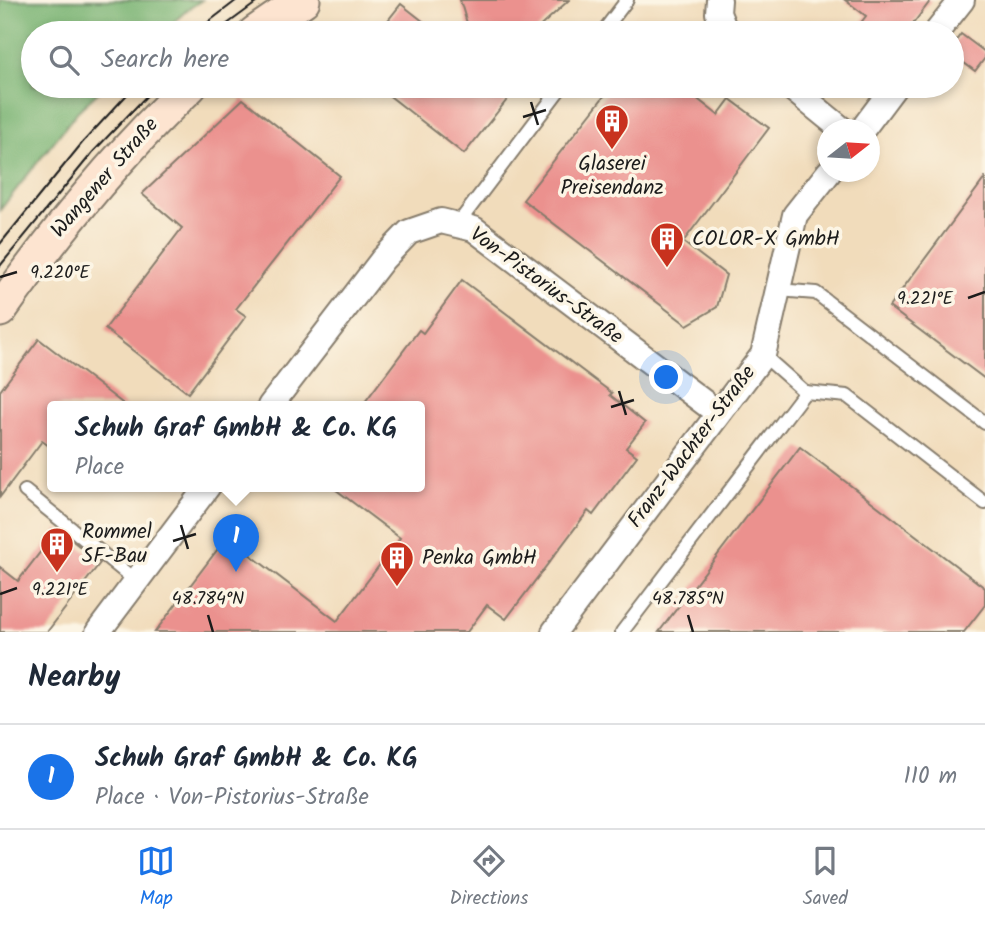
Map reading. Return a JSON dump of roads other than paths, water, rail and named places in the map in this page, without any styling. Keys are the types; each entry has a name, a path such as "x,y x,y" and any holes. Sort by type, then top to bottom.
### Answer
{"street":[{"path":"272,21 303,0"},
{"path":"719,0 718,13 721,21"},
{"path":"945,21 961,0"},
{"name":"Wangener Straße","path":"0,310 36,259 142,131 177,98"},
{"path":"804,98 830,119"},
{"path":"870,119 886,98"},
{"name":"Franz-Wachter-Straße","path":"554,632 763,355 795,215 821,182"},
{"name":"Von-Pistorius-Straße","path":"274,401 383,259 410,232 441,221 474,229 718,413"},
{"path":"98,632 203,492"}],"lane":[{"path":"611,21 627,0"},
{"path":"457,225 553,98"},
{"path":"778,290 816,293 985,424"},
{"path":"763,355 805,392 847,396 985,503"},
{"path":"622,632 805,392"},
{"path":"25,491 136,581"}],"tram line":[{"path":"210,21 237,0"},
{"path":"231,21 260,0"},
{"path":"0,244 83,142 124,98"},
{"path":"0,266 93,152 145,98"}],"place":[{"name":"Glaserei Preisendanz","path":"612,151"},
{"name":"COLOR-X GmbH","path":"667,269"},
{"name":"Schuh Graf GmbH & Co. KG","path":"236,572"},
{"name":"Rommel SF-Bau","path":"57,574"},
{"name":"Penka GmbH","path":"397,588"}]}
